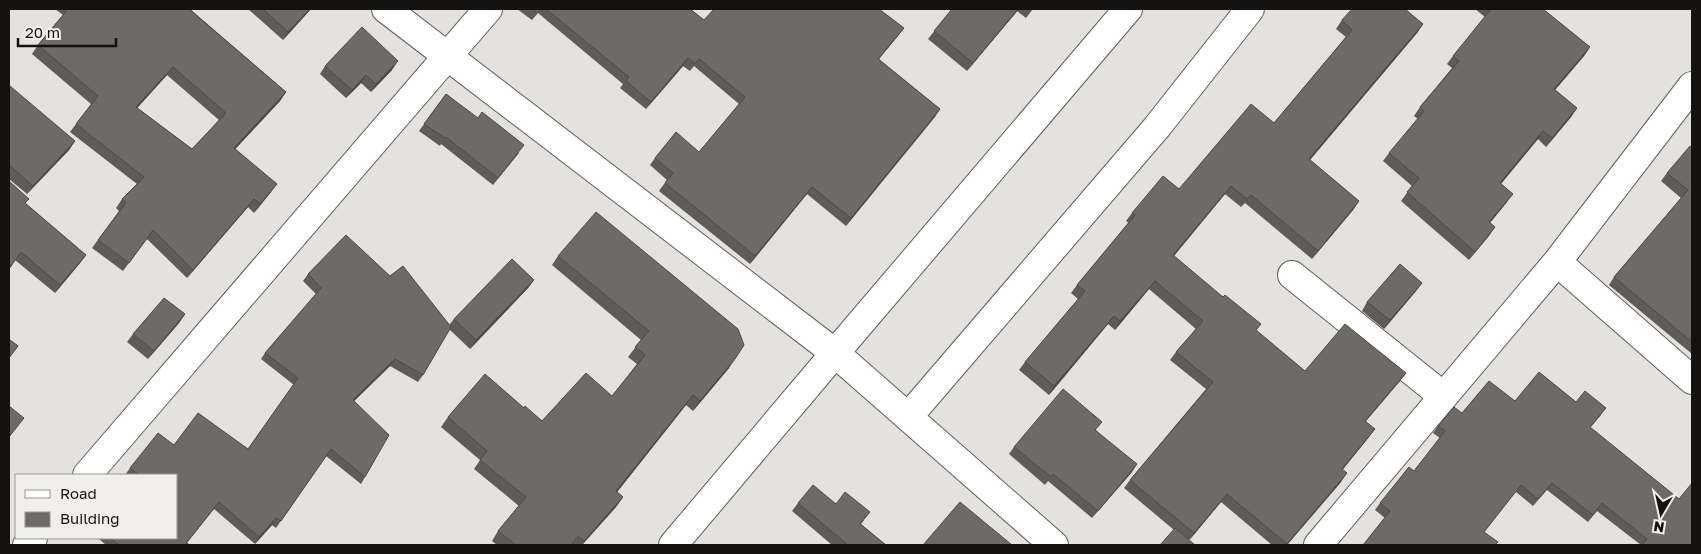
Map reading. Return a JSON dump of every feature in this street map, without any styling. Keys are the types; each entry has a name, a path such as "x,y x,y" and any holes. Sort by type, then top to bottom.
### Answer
{"street":[{"path":"386,9 835,353 1054,545"},
{"path":"88,474 488,9"},
{"path":"673,545 1128,9"},
{"path":"908,417 1150,134 1250,9"},
{"path":"1318,545 1557,262 1692,86"},
{"path":"1557,262 1692,380"},
{"path":"1292,275 1443,396"}],"building":[{"path":"68,9 189,9 286,92 234,148 277,184 260,204 254,199 193,270 153,230 129,263 98,240 126,203 122,199 144,177 76,124 98,96 38,45","holes":["173,67 226,113 192,149 136,107"]},
{"path":"263,9 310,9 288,32"},
{"path":"532,9 541,9 537,13"},
{"path":"546,9 690,9 704,20 714,9 879,9 904,28 878,59 940,109 851,218 812,187 755,256 665,183 673,173 655,158 676,132 699,152 745,97 699,59 695,64 688,58 651,102 626,81 629,77"},
{"path":"952,9 1018,9 973,63 934,31"},
{"path":"1352,9 1405,9 1423,24 1309,159 1359,201 1318,251 1251,195 1247,199 1231,186 1173,255 1223,297 1225,295 1261,324 1256,330 1305,371 1345,324 1406,373 1365,421 1375,429 1342,469 1347,473 1287,544 1227,494 1194,533 1130,480 1213,382 1176,352 1203,321 1155,281 1120,321 1114,316 1054,386 1025,362 1085,291 1077,285 1135,215 1132,213 1163,176 1179,189 1251,104 1274,123 1352,30 1342,20"},
{"path":"1491,9 1543,9 1590,47 1554,89 1577,108 1552,138 1543,131 1500,183 1513,194 1489,222 1495,227 1475,252 1407,192 1419,178 1389,153 1424,111 1420,107 1459,61 1453,56"},
{"path":"362,27 398,61 376,84 366,75 352,90 325,66"},
{"path":"10,86 75,141 33,186 9,165"},
{"path":"446,94 478,118 482,112 524,145 498,178 446,137 424,124"},
{"path":"1690,146 1692,147 1692,342 1614,277 1688,190 1667,173"},
{"path":"9,181 29,199 25,203 86,255 60,285 21,252 9,269"},
{"path":"596,212 738,329 744,345 735,359 700,401 693,395 616,491 623,497 584,541 578,536 571,545 516,545 498,531 526,497 480,460 487,451 448,417 485,374 542,421 586,373 612,396 645,355 635,347 649,331 558,256"},
{"path":"346,235 390,276 403,266 451,327 423,375 395,359 353,400 389,435 365,477 331,449 281,521 276,518 259,537 219,502 186,543 190,545 119,545 111,539 178,539 178,474 138,474 130,468 158,433 174,445 198,413 248,449 298,378 265,353 321,288 308,274"},
{"path":"512,259 534,280 476,340 454,319"},
{"path":"1400,264 1422,283 1390,320 1367,302"},
{"path":"164,298 185,314 154,351 133,334"},
{"path":"9,339 18,346 9,358"},
{"path":"1539,372 1576,402 1585,391 1606,408 1590,427 1679,499 1692,483 1692,545 1642,545 1647,539 1602,503 1593,515 1552,483 1538,499 1521,485 1484,532 1498,542 1495,545 1363,545 1390,511 1380,503 1409,467 1414,471 1445,431 1438,426 1454,407 1462,413 1489,381 1515,401"},
{"path":"1063,389 1102,422 1095,430 1137,464 1098,511 1053,474 1051,477 1014,447"},
{"path":"9,406 24,418 9,437"},
{"path":"813,485 836,504 845,492 870,512 860,524 886,545 848,545 798,503"},
{"path":"960,502 1012,545 923,545"},
{"path":"1175,528 1195,545 1160,545"}]}
